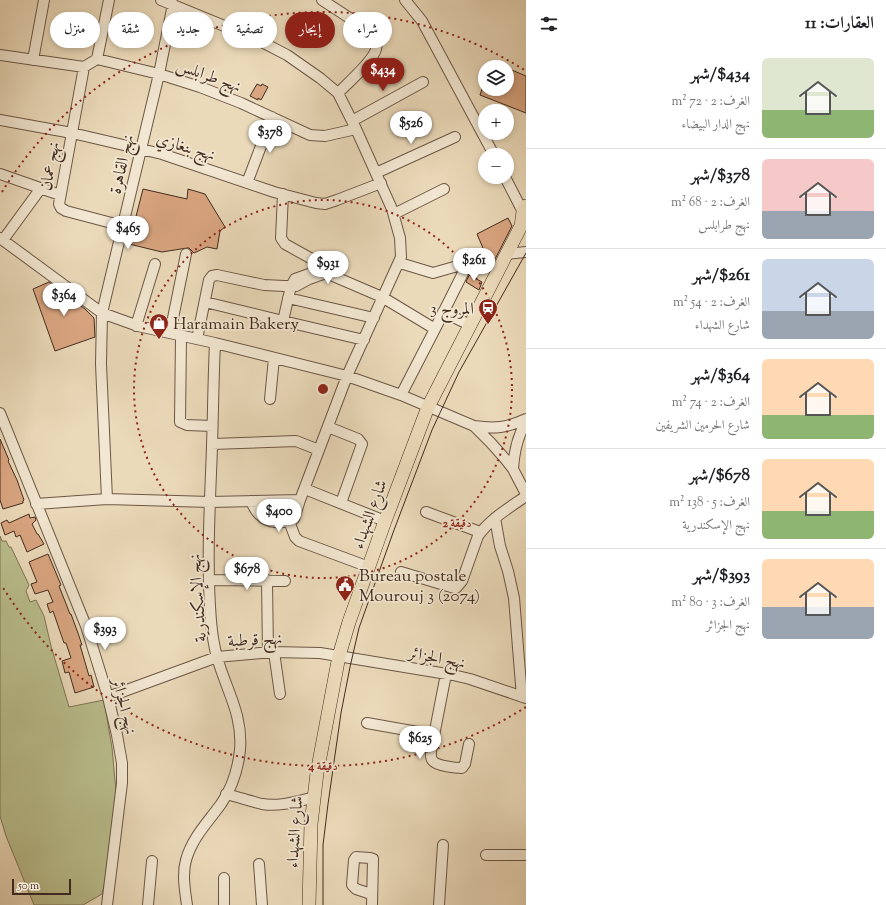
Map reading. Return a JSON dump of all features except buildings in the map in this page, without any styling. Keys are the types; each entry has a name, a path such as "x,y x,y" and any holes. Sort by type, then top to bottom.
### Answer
{"main road":[{"name":"شارع الشهداء","path":"309,905 312,824 317,773 339,656 349,622 385,520 428,407 524,220"}],"street":[{"path":"33,60 44,0"},
{"path":"0,55 84,67 96,60 109,0"},
{"path":"161,0 177,3 256,39 287,55 320,78 338,94 381,183 394,214 400,238 400,263 382,297 347,376 294,519 278,522 263,518 250,501"},
{"path":"322,0 372,32 376,37 377,43 374,56 338,94"},
{"path":"405,0 425,27 490,148"},
{"name":"نهج القاهرة","path":"106,499 101,364 102,314 177,3"},
{"name":"نهج طرابلس","path":"96,60 159,74 200,87 272,117 305,133 318,136 325,136 354,125 424,82"},
{"name":"نهج عمان","path":"84,67 59,204 61,208 66,211 123,226"},
{"path":"247,183 272,117"},
{"name":"نهج بنغازي","path":"0,120 72,133 172,156 247,183 301,200 325,204 381,183"},
{"path":"376,173 455,137"},
{"path":"0,174 60,195"},
{"path":"509,184 524,220"},
{"path":"41,188 2,239 102,314 136,326 215,343 347,376 401,394 474,426 500,428 510,426 526,419"},
{"path":"394,214 444,189"},
{"path":"282,194 281,238 285,244 312,259 315,266 312,273 295,280 291,286 283,321"},
{"path":"506,254 526,252"},
{"path":"170,333 186,254"},
{"path":"400,263 433,273 468,263 401,394"},
{"path":"136,326 155,264"},
{"path":"197,339 209,280 212,276 217,275 264,285 296,286 326,272 382,297 435,329"},
{"path":"288,298 374,318"},
{"path":"204,302 364,340"},
{"path":"443,312 470,325"},
{"path":"181,336 180,422 187,425 212,426"},
{"name":"نهج الإسكندرية","path":"186,905 184,880 186,860 194,842 206,822 226,794 237,768 241,739 240,727 233,699 217,657 211,622 210,502 215,343"},
{"path":"270,399 274,358"},
{"name":"نهج الجزائر","path":"0,414 86,626 108,697 117,735 122,763 122,783 107,905"},
{"path":"513,469 515,448 522,428 526,422"},
{"path":"401,572 456,588 462,581 480,532 486,525 526,495 513,469 492,442 474,426"},
{"path":"328,427 358,439 362,444 341,503"},
{"path":"212,444 296,441 319,450"},
{"path":"305,489 385,520"},
{"path":"36,504 106,499 210,502 300,500"},
{"path":"426,512 480,532"},
{"path":"495,518 500,546 508,571 514,598 524,697"},
{"path":"289,521 296,539 369,567"},
{"path":"210,580 285,580"},
{"path":"268,580 271,652 280,694"},
{"name":"نهج قرطبة","path":"108,697 217,657 271,652 320,653 339,656"},
{"name":"نهج الجزائر","path":"339,656 470,679 524,697"},
{"path":"446,674 431,758 435,763 462,768 465,764 469,744"},
{"path":"367,723 434,735"},
{"path":"226,794 263,804 285,804 314,797"},
{"path":"439,905 443,845"},
{"path":"486,855 526,855"},
{"path":"148,905 152,861"},
{"path":"259,864 262,905"},
{"path":"224,878 224,905"},
{"path":"371,894 372,905"}],"green space":[{"path":"0,536 2,541 6,541 9,547 11,547 29,585 26,591 30,602 36,600 44,616 69,707 104,700 112,748 116,791 108,870 102,894 83,905 34,905 6,836 0,816"}],"tram line":[{"path":"323,905 323,845 328,804 341,713 359,628 432,430 459,372 526,253"}],"place":[{"name":"المروج 3","path":"488,325"},
{"name":"Haramain Bakery","path":"159,340"},
{"name":"Bureau postale Mourouj 3 (2074)","path":"345,602"}]}
